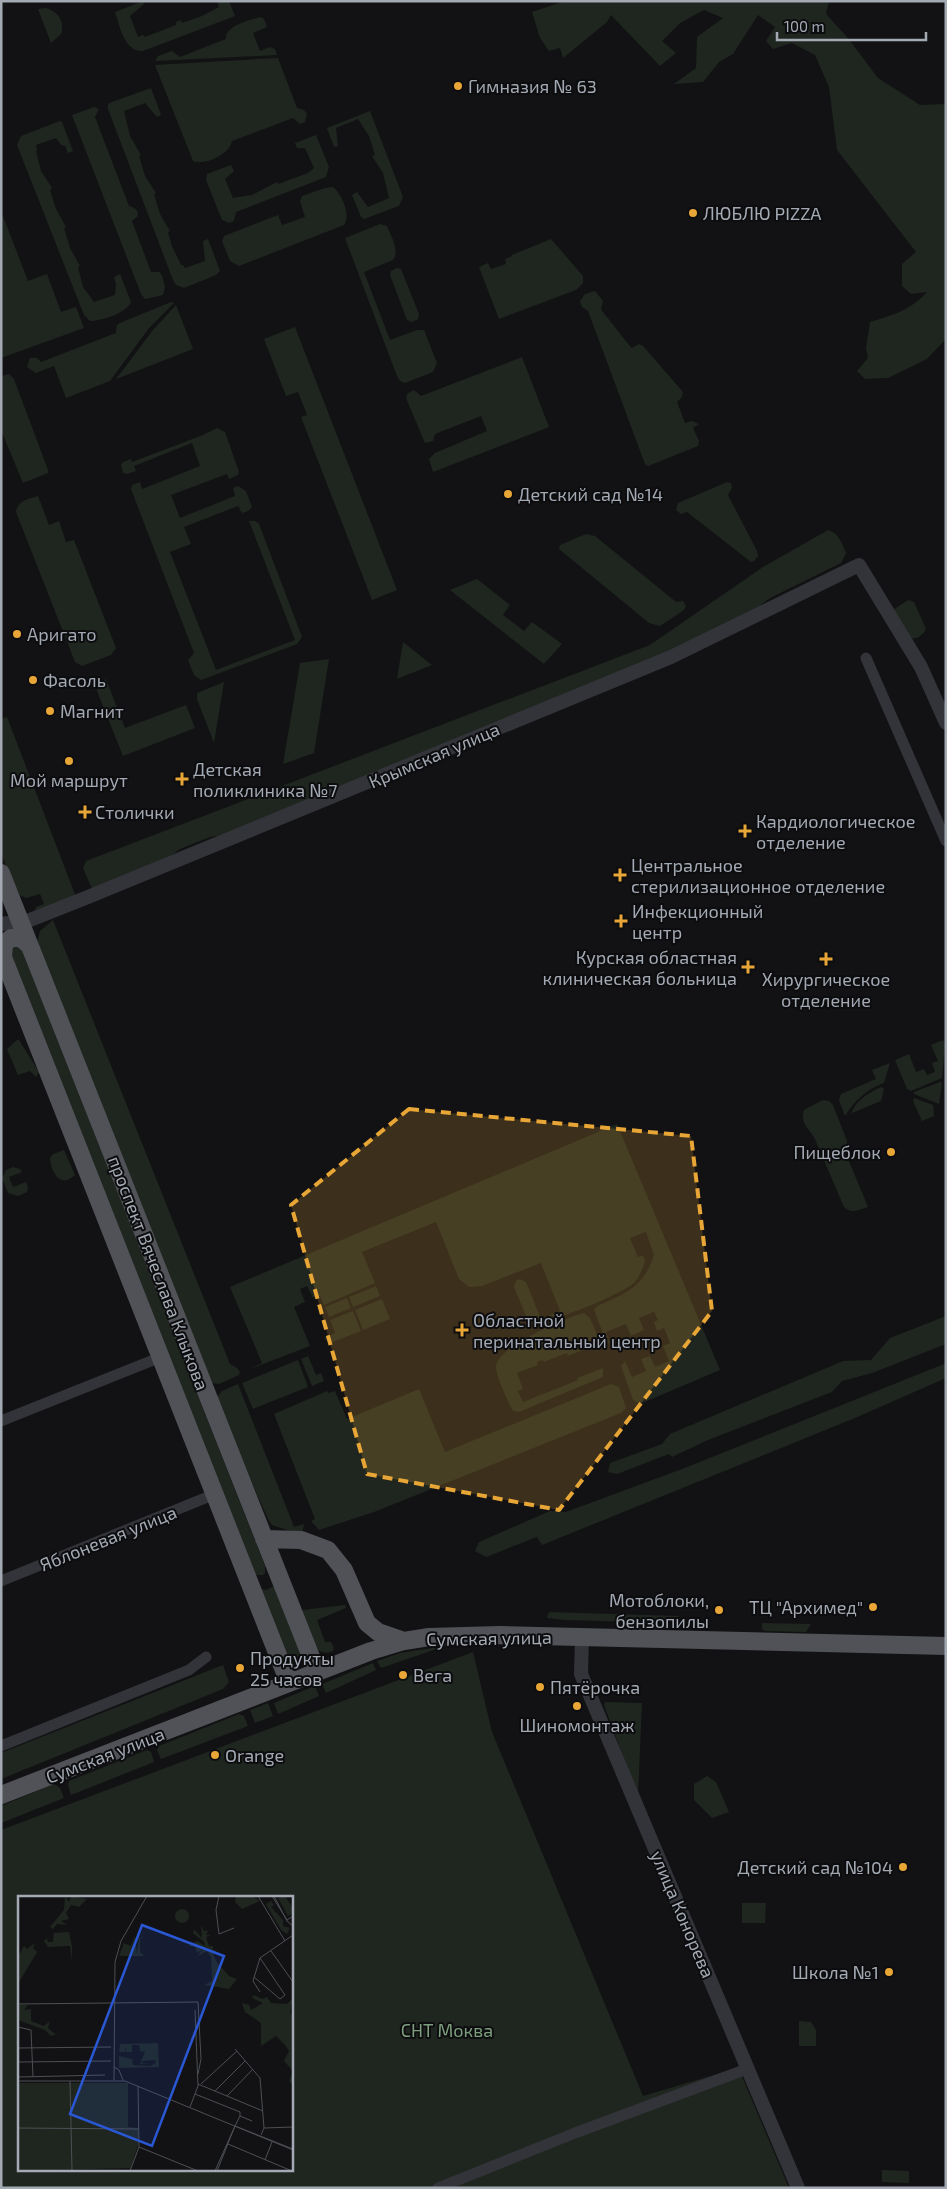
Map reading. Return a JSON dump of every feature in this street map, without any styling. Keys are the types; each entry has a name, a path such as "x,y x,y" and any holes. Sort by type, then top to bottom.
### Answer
{"main road":[{"name":"проспект Вячеслава Клыкова","path":"1,873 317,1672"},
{"path":"1,914 8,908 10,896"},
{"path":"2,955 4,944 11,938 21,938 30,946"},
{"name":"проспект Вячеслава Клыкова","path":"2,955 289,1683"},
{"path":"264,1539 301,1540 328,1550 344,1570 368,1623 378,1632 404,1641"},
{"path":"246,1574 252,1580 263,1582 271,1575 273,1561"},
{"name":"Сумская улица","path":"1,1795 317,1672 404,1641 450,1635 946,1646"}],"street":[{"name":"Крымская улица","path":"1,924 30,920 97,894 615,681 724,632 859,565 921,667 946,723"},
{"path":"866,658 946,841"},
{"path":"1,1421 161,1357"},
{"name":"Яблоневая улица","path":"1,1581 215,1494"},
{"name":"улица Конорева","path":"582,1637 581,1674 798,2188"},
{"path":"1,1746 189,1670 206,1657"},
{"path":"438,2188 576,2133 747,2069"}],"highlighted area":[{"path":"409,1109 691,1136 712,1311 559,1510 367,1474 291,1205"}],"green space":[{"path":"143,1 144,4 130,16 138,37 143,35 145,37 176,25 176,22 181,20 182,23 202,16 219,7 217,1 229,1 235,16 143,51 131,47 127,43 115,12"},
{"path":"565,1 829,1 826,14 847,37 878,78 920,105 946,104 946,339 927,359 888,378 865,379 857,371 868,358 866,348 870,322 908,308 927,292 911,294 902,286 902,264 916,252 837,150 829,87 815,55 792,43 773,49 766,41 775,27 758,15 733,54 719,62 703,82 674,84 696,68 697,37 723,18 704,10 680,23 662,41 676,53 660,66 611,15 607,22 563,58 560,48 549,51 540,38 532,12"},
{"path":"46,8 60,17 62,25 61,34 51,43 38,9"},
{"path":"261,17 264,19 267,27 253,33 260,51 270,47 275,49 277,55 155,61 158,56 172,51 180,57 226,39 229,30 233,27"},
{"path":"278,58 297,108 304,110 307,114 305,122 300,124 293,118 232,141 227,150 216,158 204,162 193,161 155,65"},
{"path":"151,88 161,115 157,117 145,103 124,111 130,136 141,155 139,156 145,176 156,193 154,194 160,214 170,231 168,232 172,246 181,265 185,268 205,261 203,241 208,239 220,271 216,275 184,288 176,285 173,280 108,109 108,104 112,102"},
{"path":"94,107 99,109 95,117 129,206 137,210 138,216 132,221 151,272 159,272 162,275 165,287 163,295 145,299 141,294 72,115"},
{"path":"370,111 403,197 399,206 364,219 361,217 352,195 357,192 368,207 389,198 383,173 372,156 375,155 369,136 358,119 336,128 338,146 334,147 327,128"},
{"path":"60,121 73,151 68,153 65,146 61,145 56,138 36,145 36,151 41,171 52,188 50,190 56,209 66,227 64,228 70,248 80,266 78,267 83,287 94,302 115,295 116,284 114,277 120,274 131,302 129,306 119,313 100,320 90,321 84,315 17,145 21,136"},
{"path":"316,135 329,167 326,177 236,212 234,221 229,223 222,220 206,180 207,174 231,165 234,171 225,179 233,198 252,195 277,182 278,184 308,173 314,168 305,148 297,148 295,143"},
{"path":"333,187 340,194 346,210 347,216 344,225 239,266 230,261 222,241 224,236 278,215 282,225 305,217 300,201 302,196"},
{"path":"1,211 28,281 47,274 61,312 76,307 84,328 1,358"},
{"path":"380,224 387,226 394,243 395,256 393,260 364,272 390,340 417,330 424,330 437,363 433,372 405,383 400,381 397,376 345,238"},
{"path":"551,239 583,276 583,283 576,290 499,319 479,267 488,263 491,269 506,264 505,259 512,255"},
{"path":"397,268 401,269 419,314 418,319 412,322 407,320 390,275 391,271"},
{"path":"595,291 603,301 601,309 629,345 632,348 639,344 643,346 683,392 682,397 677,402 685,423 692,421 699,424 693,428 699,441 698,446 648,466 645,464 588,311 582,307 580,301 585,294"},
{"path":"171,302 174,303 149,328 110,381 66,398 54,366 36,373 27,367 30,358 37,358 41,362 116,333 117,325 120,323"},
{"path":"176,305 193,349 116,379 153,330"},
{"path":"295,327 397,590 372,600 301,417 307,415 298,392 286,396 264,339"},
{"path":"522,357 549,427 433,472 429,459 435,453 487,431 481,416 435,434 433,441 425,443 406,398 407,394 414,390 421,396"},
{"path":"9,374 14,379 48,470 48,473 23,483 1,430 1,376"},
{"path":"217,428 225,432 239,472 238,475 229,479 227,474 171,495 180,518 235,496 233,488 238,486 246,491 252,507 242,513 238,506 184,527 191,544 170,552 216,670 295,640 249,521 255,521 259,524 302,637 297,644 201,680 194,675 188,660 194,653 131,489 132,485 140,482 142,489 200,466 192,443 134,466 136,471 127,474 123,473 121,465 123,462 131,459 132,462"},
{"path":"727,482 731,483 732,488 728,495 757,551 758,556 751,562 687,512 681,514 676,510 678,503"},
{"path":"38,496 49,525 59,521 66,542 74,540 116,648 111,655 82,666 75,662 16,512 18,505 27,499"},
{"path":"828,530 837,536 846,553 841,563 770,598 754,610 703,637 231,834 210,837 180,849 163,862 92,889 83,868 86,861 650,645 763,567"},
{"path":"586,534 595,536 676,602 683,601 686,606 684,610 660,626 649,623 559,549 560,545"},
{"path":"477,579 510,605 503,615 524,631 532,622 562,644 544,664 450,590"},
{"path":"908,600 914,602 926,629 917,638 909,638 893,610"},
{"path":"403,642 432,665 397,679"},
{"path":"329,659 314,753 283,764 300,663"},
{"path":"106,679 125,728 186,705 195,728 123,756 97,691 99,683"},
{"path":"224,682 214,743 197,699 197,693"},
{"path":"7,717 76,897 34,912 36,907 44,904 40,894 26,898 19,895 14,888 1,853 1,719"},
{"path":"53,920 230,1364 240,1372 239,1375 219,1384 212,1383 37,943 40,931"},
{"path":"16,945 22,950 265,1566 265,1573 263,1575 257,1575 254,1572 10,953 11,948"},
{"path":"19,1040 39,1072 36,1077 30,1071 18,1075 7,1049"},
{"path":"943,1040 945,1044 942,1078 911,1091 907,1089 895,1060 909,1054 916,1072 924,1069 927,1075 935,1072 932,1063 938,1061 931,1045"},
{"path":"890,1063 884,1083 862,1096 852,1105 845,1116 839,1100 841,1094 876,1079 872,1070"},
{"path":"940,1082 942,1083 939,1104 914,1094 914,1092"},
{"path":"881,1087 884,1089 881,1101 852,1113 859,1101"},
{"path":"914,1098 933,1105 934,1116 922,1121 913,1101"},
{"path":"823,1100 829,1101 833,1105 847,1141 847,1145 842,1152 844,1155 846,1154 868,1207 852,1211 844,1207 814,1137 804,1121 804,1110"},
{"path":"617,1124 720,1370 640,1404 633,1400 621,1366 625,1361 632,1377 646,1371 641,1359 650,1356 655,1367 669,1361 663,1346 670,1343 664,1328 657,1331 654,1322 658,1320 654,1312 639,1318 644,1330 631,1336 626,1324 606,1332 610,1344 606,1341 594,1310 597,1306 625,1293 645,1275 654,1255 646,1232 630,1238 638,1257 643,1255 645,1261 635,1282 595,1304 551,1319 548,1316 560,1311 541,1263 482,1286 469,1287 459,1279 436,1222 362,1252 375,1283 324,1305 320,1296 313,1298 307,1286 300,1289 305,1302 294,1307 310,1346 250,1369 262,1363 230,1287"},
{"path":"64,1150 75,1175 70,1179 61,1180 52,1169 50,1158 53,1154"},
{"path":"13,1167 20,1169 22,1172 9,1177 13,1187 26,1182 28,1188 27,1192 18,1196 8,1193 2,1178 6,1170"},
{"path":"520,1279 526,1282 541,1319 536,1325 529,1323 514,1287 516,1281"},
{"path":"376,1286 380,1296 353,1307 349,1297"},
{"path":"347,1298 351,1308 329,1317 325,1307"},
{"path":"382,1299 390,1319 363,1330 355,1310"},
{"path":"353,1311 361,1331 330,1343 324,1338 335,1333 330,1320"},
{"path":"584,1313 590,1318 599,1339 597,1344 568,1356 567,1353 544,1362 543,1360 537,1362 538,1365 517,1373 523,1389 518,1391 523,1402 603,1368 603,1377 519,1412 513,1411 497,1371 496,1367 499,1359 519,1342 563,1320"},
{"path":"946,1316 946,1344 872,1373 842,1381 832,1392 708,1440 672,1457 669,1454 617,1474 608,1472 610,1463 662,1444 670,1434 843,1361 871,1360 890,1338"},
{"path":"308,1356 316,1375 321,1373 324,1381 312,1386 301,1359"},
{"path":"298,1360 308,1387 253,1409 242,1383"},
{"path":"944,1364 946,1365 946,1378 855,1418 542,1545 537,1537 486,1557 475,1551 479,1542 550,1511 566,1512 682,1469"},
{"path":"238,1384 294,1527 304,1524 302,1535 272,1525 269,1521 233,1441 216,1398 222,1391"},
{"path":"611,1384 619,1387 626,1408 621,1413 374,1512 319,1530 311,1521 315,1519 274,1414 327,1391 329,1393 335,1391 347,1419 419,1389 445,1452"},
{"path":"274,1586 304,1661 298,1667 294,1667 289,1660 261,1589 266,1590"},
{"path":"345,1605 346,1608 317,1620 325,1642 331,1642 334,1648 333,1651 325,1653 319,1651 307,1633 302,1610"},
{"path":"549,1612 679,1616 679,1623 565,1620 547,1618"},
{"path":"762,1623 811,1624 806,1632 766,1631 762,1629"},
{"path":"445,1646 381,1668 377,1661 400,1653"},
{"name":"СНТ Моква","path":"473,1652 492,1732 643,2096 741,2067 741,2074 789,2188 1,2188 1,1830"},
{"path":"373,1663 376,1670 326,1693 322,1684"},
{"path":"223,1665 229,1682 223,1689 1,1779 1,1753"},
{"path":"315,1686 319,1696 278,1714 274,1703"},
{"path":"605,1702 642,1703 638,1796 604,1705"},
{"path":"268,1703 273,1716 255,1723 250,1710"},
{"path":"239,1714 244,1716 248,1726 161,1759 157,1750 159,1746"},
{"path":"147,1750 151,1752 154,1762 71,1795 68,1785 69,1781"},
{"path":"707,1776 716,1782 729,1812 712,1818 694,1800 694,1784"},
{"path":"54,1784 60,1788 64,1798 1,1823 1,1806"},
{"path":"742,1903 766,1903 765,1923 742,1923"},
{"path":"799,2021 811,2022 816,2030 816,2046 799,2046"},
{"path":"882,2170 909,2171 909,2183 882,2182"}],"place":[{"name":"Гимназия № 63","path":"458,86"},
{"name":"ЛЮБЛЮ PIZZA","path":"693,213"},
{"name":"Детский сад №14","path":"508,494"},
{"name":"Аригато","path":"17,634"},
{"name":"Фасоль","path":"33,680"},
{"name":"Магнит","path":"50,711"},
{"name":"Мой маршрут","path":"69,761"},
{"name":"Детская поликлиника №7","path":"182,779"},
{"name":"Столички","path":"85,812"},
{"name":"Кардиологическое отделение","path":"745,831"},
{"name":"Центральное стерилизационное отделение","path":"620,875"},
{"name":"Инфекционный центр","path":"621,921"},
{"name":"Хирургическое отделение","path":"826,959"},
{"name":"Курская областная клиническая больница","path":"748,967"},
{"name":"Пищеблок","path":"891,1152"},
{"name":"Областной перинатальный центр","path":"462,1330"},
{"name":"ТЦ \"Архимед\"","path":"873,1607"},
{"name":"Мотоблоки, бензопилы","path":"719,1610"},
{"name":"Продукты 25 часов","path":"240,1668"},
{"name":"Вега","path":"403,1675"},
{"name":"Пятёрочка","path":"540,1687"},
{"name":"Шиномонтаж","path":"577,1706"},
{"name":"Orange","path":"215,1755"},
{"name":"Детский сад №104","path":"903,1867"},
{"name":"Школа №1","path":"889,1972"}]}
